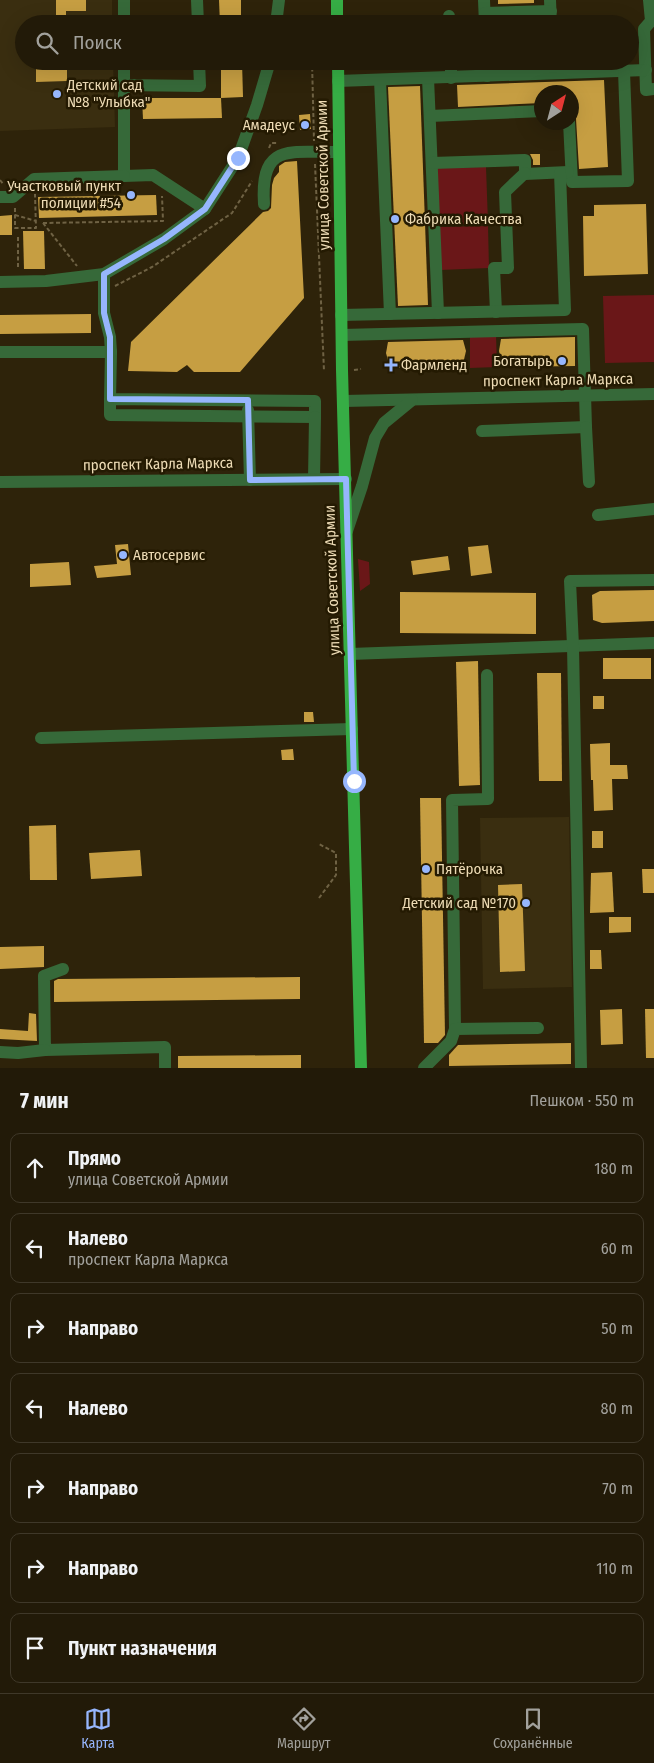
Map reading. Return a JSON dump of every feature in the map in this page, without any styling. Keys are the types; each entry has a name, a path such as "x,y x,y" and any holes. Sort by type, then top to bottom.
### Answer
{"main road":[{"path":"337,0 337,15"},
{"name":"улица Советской Армии","path":"338,70 342,334 361,1068"}],"street":[{"path":"124,0 124,15"},
{"path":"197,0 198,15"},
{"path":"277,15 278,0"},
{"path":"650,0 651,21 644,29 646,90 654,89"},
{"path":"485,12 551,12"},
{"path":"124,70 124,176"},
{"path":"124,85 200,86 199,70"},
{"path":"0,282 86,277 104,274 164,239 205,209 238,158 267,70"},
{"path":"451,70 451,78"},
{"path":"486,70 486,76"},
{"path":"338,81 486,76 530,70"},
{"path":"606,70 646,70"},
{"path":"566,173 572,182 628,181 624,71"},
{"path":"428,78 438,313"},
{"path":"380,80 390,314"},
{"path":"430,116 534,111"},
{"path":"342,315 565,310 566,173 569,130"},
{"path":"264,204 264,173 271,160 281,153 339,152"},
{"path":"432,163 525,160 525,173"},
{"path":"494,312 496,312 494,268 508,268 505,192 525,173 566,173"},
{"path":"0,197 14,196 34,179 153,175 205,209"},
{"path":"104,274 104,313 110,337 110,415 314,417"},
{"path":"342,334 583,329 584,396 589,482"},
{"path":"0,352 110,352"},
{"name":"проспект Карла Маркса","path":"344,401 654,394"},
{"path":"110,399 314,401 314,479"},
{"path":"248,400 250,480"},
{"path":"347,531 375,438 384,423 412,400"},
{"path":"482,431 586,427"},
{"name":"проспект Карла Маркса","path":"0,482 346,479"},
{"path":"598,515 654,510"},
{"path":"581,1068 573,646 570,581 654,580"},
{"path":"350,654 654,643"},
{"path":"424,1068 451,1041 455,1029 452,800 488,799 487,675"},
{"path":"41,738 352,730"},
{"path":"45,1050 44,976 63,969"},
{"path":"455,1029 538,1028"},
{"path":"0,1052 18,1053 45,1050 165,1047 165,1068"}],"path":[{"path":"312,70 324,371"},
{"path":"267,152 271,143 280,143"},
{"path":"104,291 152,267 232,212 254,178"},
{"path":"86,277 43,223 163,220 162,189"},
{"path":"14,196 15,228 36,228 35,191"},
{"path":"15,214 36,221"},
{"path":"18,237 18,282"},
{"path":"351,370 361,369"},
{"path":"319,844 336,853 336,875 319,898"}],"shaded area":[{"name":"Детский сад №8 \"Улыбка\"","path":"0,0 112,0 112,15 15,15 15,70 113,70 115,127 0,131"},
{"path":"486,167 488,223 439,225 437,168"},
{"path":"488,226 489,268 440,270 439,227"},
{"path":"654,295 654,362 605,363 603,296"},
{"path":"496,335 497,367 470,368 470,336"},
{"path":"358,559 369,562 370,584 360,591"},
{"name":"Детский сад №170","path":"569,817 572,987 483,989 480,818"}],"building":[{"path":"56,0 86,0 86,11 66,11 66,15 56,15"},
{"path":"219,0 241,0 241,15 220,15"},
{"path":"498,0 534,0 534,3 498,4"},
{"path":"36,70 67,70 67,81 36,82"},
{"path":"221,70 242,70 243,97 221,98"},
{"path":"604,80 608,167 579,169 577,130 579,130 579,85 534,85 534,103 458,107 457,85"},
{"path":"420,86 428,305 398,306 388,87"},
{"path":"142,98 221,98 222,118 143,119"},
{"name":"Амадеус","path":"310,114 311,129 300,130 299,115"},
{"path":"530,154 540,154 540,165 533,165"},
{"path":"297,161 304,298 240,372 194,372 187,365 177,372 128,371 131,342 263,212 271,208 272,185 274,178 279,172 279,166 285,162"},
{"path":"156,195 157,215 39,218 38,197"},
{"path":"646,204 648,274 584,276 583,216 594,216 594,205"},
{"path":"12,215 12,235 0,235 0,216"},
{"path":"23,231 44,231 45,269 24,269"},
{"path":"91,314 91,333 0,334 0,315"},
{"path":"575,337 575,366 503,367 499,351 501,339"},
{"path":"463,340 466,351 462,368 390,368 386,353 388,342"},
{"name":"Автосервис","path":"128,544 131,575 97,578 94,566 117,564 115,545"},
{"path":"488,545 492,573 471,576 468,547"},
{"path":"448,556 450,570 413,575 411,561"},
{"path":"69,562 71,585 30,587 30,564"},
{"path":"654,590 654,621 602,623 593,620 592,595 600,591"},
{"path":"400,592 536,593 536,634 400,633"},
{"path":"603,658 651,658 651,679 603,679"},
{"path":"478,661 480,785 459,786 456,662"},
{"path":"537,673 561,673 562,781 539,781"},
{"path":"593,696 604,696 604,709 593,709"},
{"path":"304,712 313,712 314,722 304,722"},
{"path":"610,743 610,765 627,765 628,779 612,779 613,810 594,811 590,744"},
{"path":"293,749 294,760 282,760 281,750"},
{"path":"420,798 441,798 445,1035 438,1043 424,1043"},
{"path":"56,825 57,880 30,880 29,826"},
{"path":"592,831 603,831 603,848 592,848"},
{"path":"140,850 142,876 91,879 89,853"},
{"path":"642,869 654,869 654,893 643,893"},
{"path":"612,872 614,912 590,913 591,873"},
{"path":"522,884 525,971 500,972 498,885"},
{"path":"609,917 631,917 631,932 609,933"},
{"path":"44,946 44,967 0,969 0,947"},
{"path":"590,950 601,950 602,969 590,969"},
{"path":"300,977 300,999 54,1002 54,981 58,979"},
{"path":"622,1009 623,1044 601,1045 600,1010"},
{"path":"645,1009 654,1009 654,1058 646,1058"},
{"path":"29,1013 36,1014 37,1041 0,1039 0,1029 28,1031"},
{"path":"571,1043 571,1064 449,1066 449,1055 458,1045"},
{"path":"301,1055 301,1068 178,1068 178,1056"}],"place":[{"name":"Детский сад №8 \"Улыбка\"","path":"57,94"},
{"name":"Амадеус","path":"305,125"},
{"name":"Участковый пункт полиции #54","path":"131,195"},
{"name":"Фабрика Качества","path":"395,219"},
{"name":"Богатырь","path":"562,361"},
{"name":"Фармленд","path":"391,365"},
{"name":"Автосервис","path":"123,555"},
{"name":"Пятёрочка","path":"426,869"},
{"name":"Детский сад №170","path":"526,903"}],"route":[{"path":"238,158 205,209 164,239 104,274 104,313 110,337 110,399 248,400 250,480 346,479 354,781"}]}
